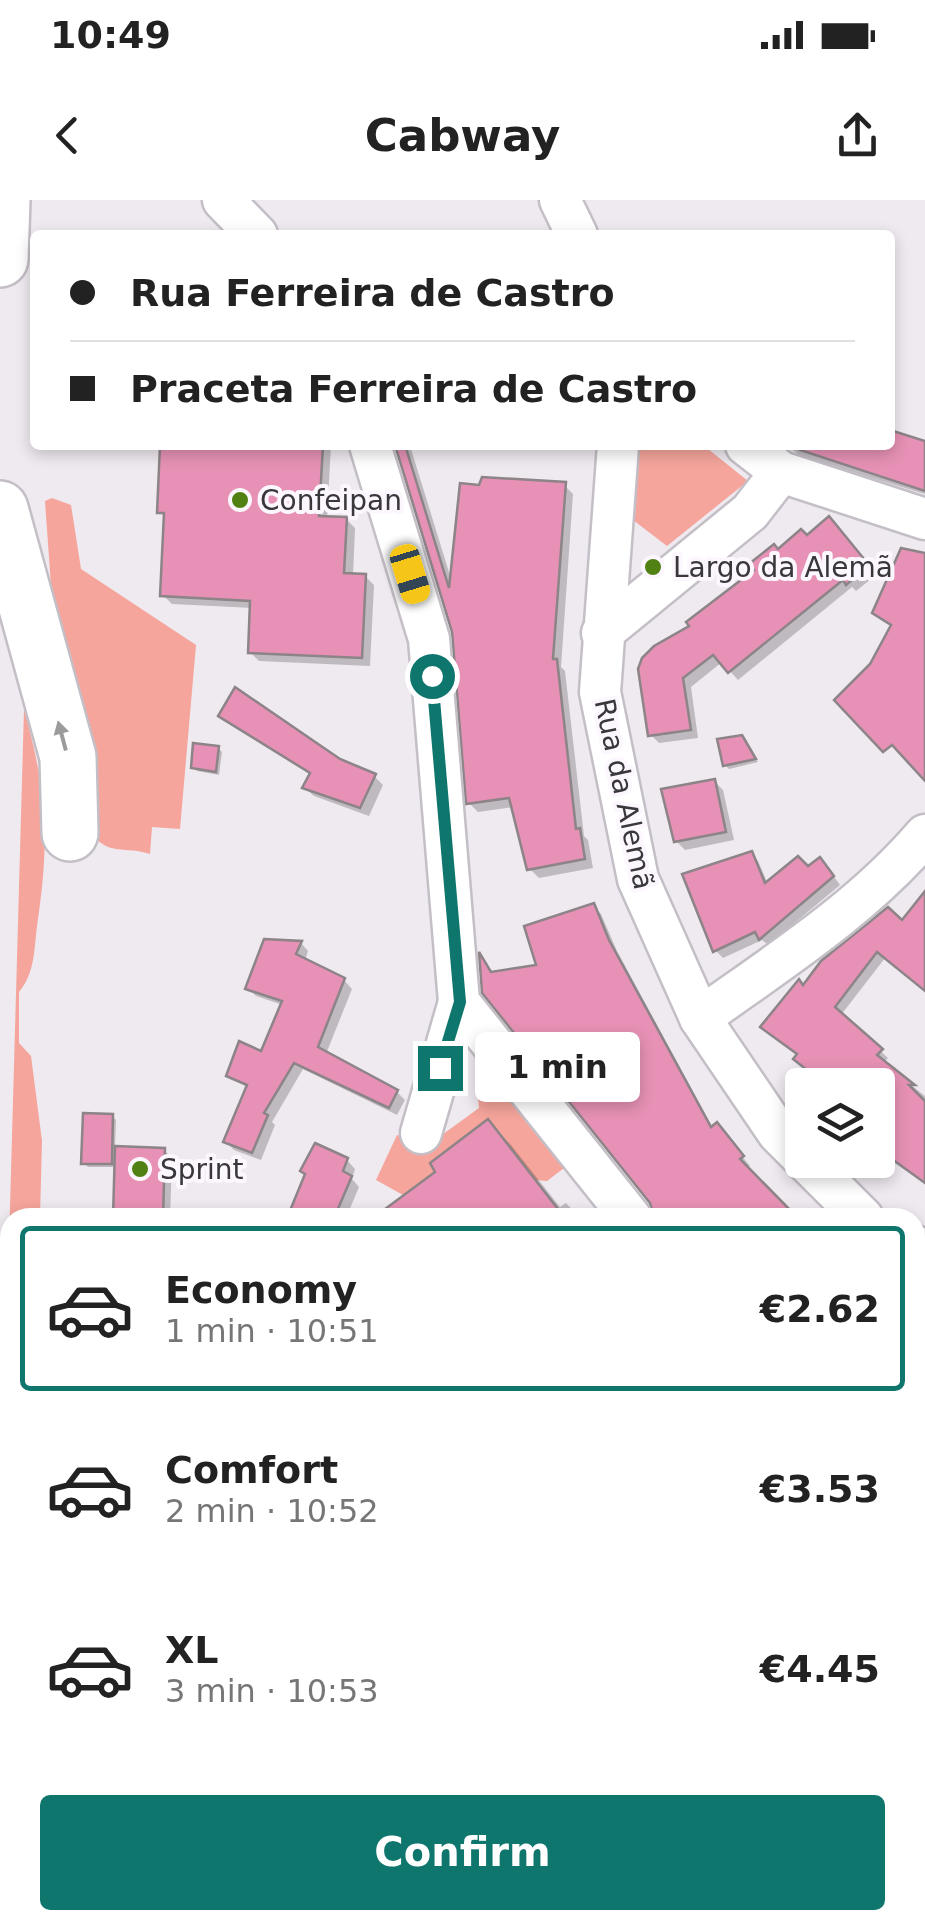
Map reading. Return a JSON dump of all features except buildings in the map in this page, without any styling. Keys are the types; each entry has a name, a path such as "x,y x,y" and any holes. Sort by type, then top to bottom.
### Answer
{"highway":[{"path":"0,259 2,200"},
{"path":"0,509 68,756 70,833"}],"street":[{"path":"223,200 252,230"},
{"path":"560,200 575,230"},
{"path":"372,450 430,639 460,1002 421,1133"},
{"name":"Rua da Alemã","path":"618,450 600,692 638,879 700,1018 785,1140"},
{"path":"752,450 781,472 925,518"},
{"path":"602,632 750,512 781,472"},
{"path":"700,1018 820,933 925,835"},
{"path":"460,1002 624,1208"},
{"name":"Rua da Alemã","path":"821,1178 848,1208"}],"shaded area":[{"path":"637,450 709,450 748,481 667,546 633,520"},
{"path":"52,498 71,505 81,569 196,645 180,829 152,827 150,854 110,848 92,833 92,745 84,703 52,600 45,501"},
{"path":"24,709 38,766 45,841 33,961 19,992 19,1043 31,1056 42,1141 40,1208 10,1208"},
{"path":"490,1075 564,1168 547,1181 536,1180 488,1119 430,1163 435,1171 403,1195 376,1180 397,1135 428,1145 479,1108 477,1086"}],"place":[{"name":"Confeipan","path":"240,500"},
{"name":"Largo da Alemã","path":"653,567"},
{"name":"Sprint","path":"140,1169"}],"route":[{"path":"432,676 454,972 460,1002 440,1068"}]}
